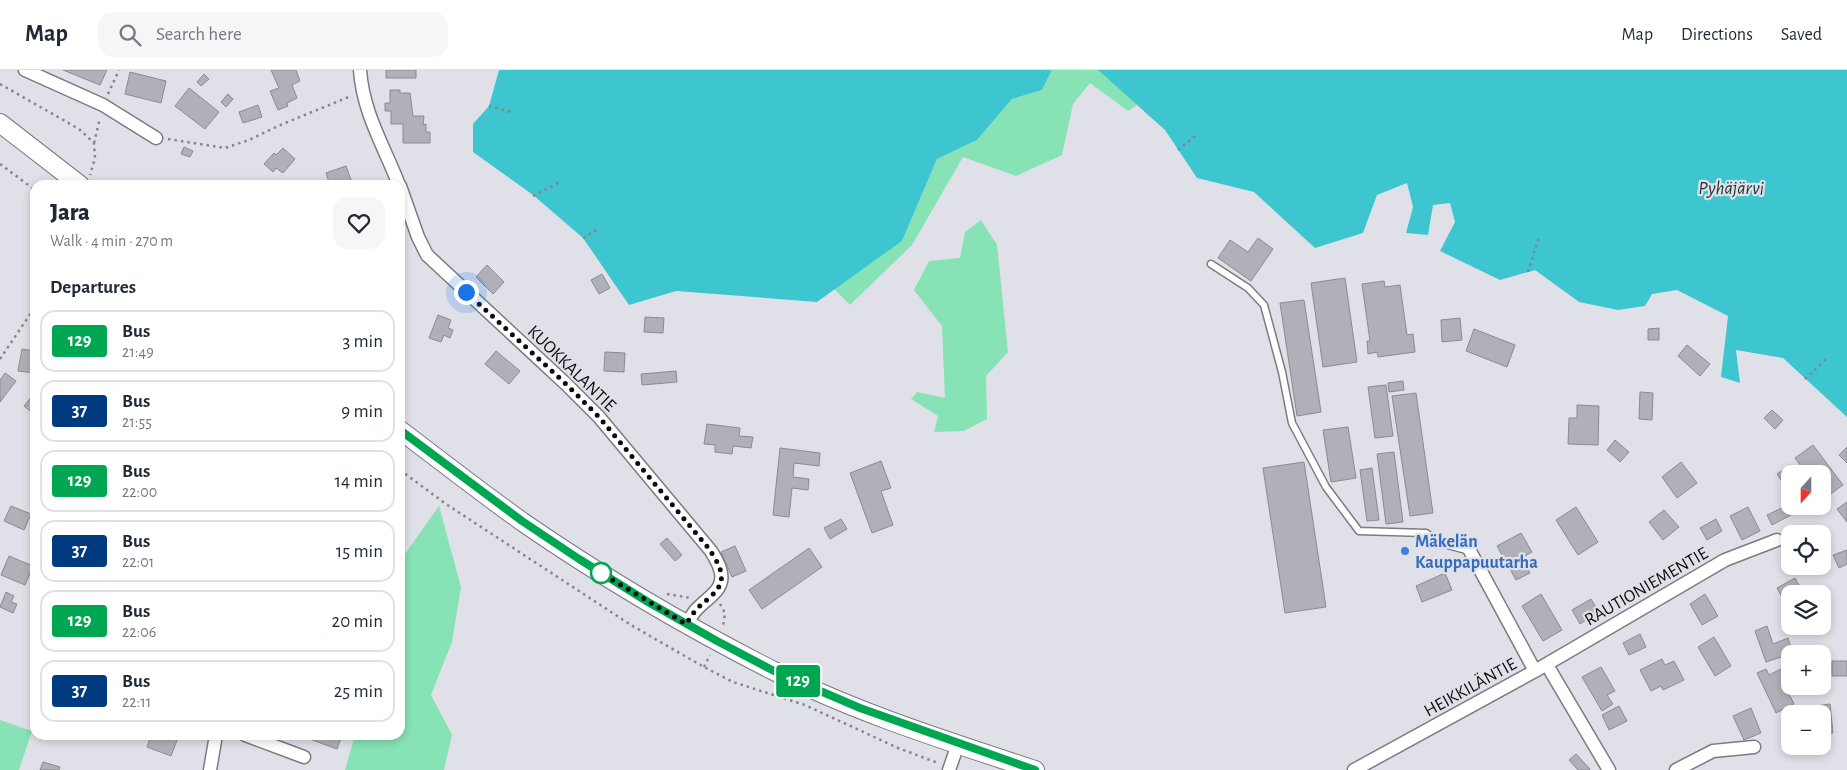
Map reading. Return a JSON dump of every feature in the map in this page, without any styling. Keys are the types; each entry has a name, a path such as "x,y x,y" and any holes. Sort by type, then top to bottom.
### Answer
{"street":[{"path":"25,70 103,105 156,138"},
{"name":"KUOKKALANTIE","path":"360,70 362,92 371,120 397,180"},
{"path":"0,123 85,180"},
{"name":"KUOKKALANTIE","path":"405,200 427,255 599,417 710,550 720,568 720,586 714,595 696,610 686,624"},
{"path":"405,434 522,521 579,559 686,624 784,676 860,708 1035,770"},
{"name":"RAUTIONIEMENTIE","path":"1541,668 1725,560 1777,540"},
{"name":"HEIKKILÄNTIE","path":"1354,770 1541,668 1470,551"},
{"path":"1541,668 1609,770"},
{"path":"210,770 215,740"},
{"path":"258,740 304,758"},
{"path":"949,770 958,744"},
{"path":"1676,770 1713,751 1754,747"}],"lane":[{"path":"1212,264 1248,288 1264,305 1282,372 1292,423 1326,487 1359,531 1426,533 1440,543 1470,551"}],"path":[{"path":"85,180 95,158 94,142 103,105 119,70"},
{"path":"0,84 79,129 94,142"},
{"path":"156,138 225,148 249,140 278,126 362,92"},
{"path":"489,106 511,112"},
{"path":"1178,150 1195,136"},
{"path":"0,164 30,186"},
{"path":"533,196 560,182"},
{"path":"583,238 600,228"},
{"path":"1528,272 1539,237"},
{"path":"0,359 30,314"},
{"path":"1805,379 1826,359"},
{"path":"666,594 706,600"}],"green space":[{"path":"1052,70 1098,70 1137,105 1128,111 1090,83 1073,104 1062,155 1016,176 963,157 912,245 850,305 834,289 902,241 937,159 977,140 1012,99 1042,90"},
{"path":"981,220 997,245 1008,352 986,376 987,419 964,431 934,432 938,416 911,399 917,392 945,398 942,326 914,290 929,261 960,258 965,232"},
{"path":"439,506 461,587 452,642 431,695 452,735 444,770 345,770 354,740 405,740 405,554"},
{"path":"0,720 30,730 30,737 19,770 0,770"}],"water":[{"path":"499,70 1052,70 1042,90 1012,99 977,140 937,159 902,241 817,302 676,291 629,305 583,238 533,195 473,152 473,124 489,106"},
{"name":"Pyhäjärvi","path":"1098,70 1847,70 1847,417 1783,358 1736,350 1740,383 1721,377 1728,316 1677,290 1652,294 1645,306 1618,310 1579,302 1535,270 1500,280 1440,251 1455,222 1450,203 1433,205 1428,235 1406,233 1413,207 1407,183 1377,195 1363,233 1315,248 1254,192 1197,178 1165,130"}],"building":[{"path":"63,70 107,70 100,85"},
{"path":"271,70 296,70 300,81 292,85 297,98 287,103 288,106 278,110 270,91 279,88"},
{"path":"386,70 416,70 416,78 386,78"},
{"path":"130,72 166,81 161,103 125,94"},
{"path":"204,74 209,79 201,86 197,82"},
{"path":"189,88 219,112 205,129 175,106"},
{"path":"390,90 410,93 413,116 424,116 423,125 426,124 426,132 430,132 430,143 403,143 403,124 391,124 391,111 385,111 385,103 390,103"},
{"path":"228,94 233,99 226,107 221,102"},
{"path":"258,105 262,117 243,123 239,112"},
{"path":"184,147 193,151 190,157 181,154"},
{"path":"283,148 295,159 283,173 276,168 273,172 264,164 274,153 276,155"},
{"path":"346,166 351,180 328,180 326,173"},
{"path":"1258,238 1273,249 1251,281 1218,258 1230,240 1248,252"},
{"path":"487,265 504,282 493,294 476,277"},
{"path":"602,274 610,288 599,294 591,280"},
{"path":"1345,278 1357,362 1323,367 1311,283"},
{"path":"1384,281 1385,287 1400,285 1407,335 1413,334 1415,352 1378,357 1377,352 1368,354 1367,341 1370,341 1362,284"},
{"path":"1304,300 1321,412 1297,416 1280,303"},
{"path":"438,315 451,320 448,328 453,330 450,338 444,335 441,342 429,338"},
{"path":"645,317 664,318 663,333 644,332"},
{"path":"1460,318 1462,340 1442,342 1441,320"},
{"path":"1659,328 1659,340 1648,340 1648,329"},
{"path":"1474,329 1515,345 1507,367 1466,351"},
{"path":"1687,345 1710,364 1700,376 1678,356"},
{"path":"22,349 30,350 30,372 18,371"},
{"path":"496,351 520,371 509,384 485,364"},
{"path":"605,352 625,353 624,372 604,371"},
{"path":"676,371 677,382 642,385 641,374"},
{"path":"5,373 16,381 0,402 0,380"},
{"path":"1403,381 1404,390 1389,392 1388,383"},
{"path":"1386,385 1393,436 1375,438 1368,387"},
{"path":"1640,392 1653,393 1652,420 1639,419"},
{"path":"1416,393 1433,513 1410,516 1392,396"},
{"path":"30,398 30,411 24,406"},
{"path":"1577,405 1599,406 1598,445 1568,444 1569,418 1577,418"},
{"path":"1772,410 1783,420 1775,429 1764,418"},
{"path":"707,424 740,428 739,436 753,437 751,448 733,446 732,454 715,452 715,445 704,444"},
{"path":"1348,427 1356,478 1331,482 1323,430"},
{"path":"1615,440 1629,452 1620,462 1607,450"},
{"path":"1813,445 1828,465 1800,465 1795,458"},
{"path":"1847,447 1847,463 1839,455"},
{"path":"780,448 820,453 819,466 794,463 793,477 809,479 808,490 792,488 789,517 773,515"},
{"path":"1394,452 1403,522 1386,524 1377,454"},
{"path":"881,461 891,488 881,491 893,525 872,533 850,473"},
{"path":"1304,462 1326,607 1285,613 1263,468"},
{"path":"1681,462 1697,483 1677,498 1662,477"},
{"path":"1372,468 1379,520 1367,521 1360,470"},
{"path":"1831,469 1843,485 1831,494"},
{"path":"1781,471 1781,480 1777,474"},
{"path":"1847,502 1847,522 1837,509"},
{"path":"11,506 30,514 24,530 4,521"},
{"path":"1576,507 1598,542 1578,555 1556,520"},
{"path":"1748,507 1760,531 1742,540 1730,516"},
{"path":"1781,508 1781,515 1791,515 1772,525 1767,515"},
{"path":"1664,510 1679,527 1663,540 1649,522"},
{"path":"841,519 847,529 830,539 824,528"},
{"path":"1716,519 1722,531 1707,540 1700,528"},
{"path":"1521,533 1532,552 1522,558 1530,573 1516,580 1497,546"},
{"path":"667,538 682,555 675,561 660,544"},
{"path":"735,546 746,571 732,577 721,552"},
{"path":"809,548 822,567 762,609 749,590"},
{"path":"1847,550 1847,564 1839,568 1833,555"},
{"path":"9,556 30,565 30,573 25,585 1,575"},
{"path":"1445,573 1452,590 1422,602 1416,586"},
{"path":"1795,578 1799,585 1782,585"},
{"path":"1781,586 1781,595 1777,588"},
{"path":"6,592 14,596 11,602 17,604 13,613 0,607"},
{"path":"1541,594 1562,630 1543,641 1522,606"},
{"path":"1705,594 1718,616 1702,625 1690,604"},
{"path":"1591,599 1599,612 1580,624 1572,610"},
{"path":"1767,626 1773,644 1788,638 1790,645 1781,645 1781,657 1766,662 1755,631"},
{"path":"1640,634 1646,647 1629,655 1623,643"},
{"path":"1714,637 1731,666 1715,676 1698,647"},
{"path":"1662,659 1665,665 1674,661 1684,680 1663,690 1661,686 1651,691 1640,670"},
{"path":"1832,661 1847,661 1847,676 1832,676"},
{"path":"1601,667 1615,691 1607,695 1613,704 1602,711 1582,677"},
{"path":"1766,669 1769,675 1781,669 1781,695 1790,695 1794,704 1781,705 1781,710 1776,713 1757,673"},
{"path":"1619,706 1627,721 1609,730 1602,715"},
{"path":"1751,708 1761,733 1744,740 1733,716"},
{"path":"1831,714 1833,733 1831,733"},
{"path":"149,740 177,740 171,756 147,747"},
{"path":"313,740 340,740 337,749"},
{"path":"1576,754 1589,770 1578,770 1569,760"},
{"path":"43,762 60,767 59,770 40,770"}],"bus line":[{"name":"129","path":"405,434 522,521 579,559 648,602 717,641 776,672 860,708 1035,770"}],"place":[{"name":"Mäkelän Kauppapuutarha","path":"1405,551"}],"route":[{"path":"466,292 599,417 710,550 720,568 721,578 720,586 714,595 696,610 686,624 601,573"}]}
